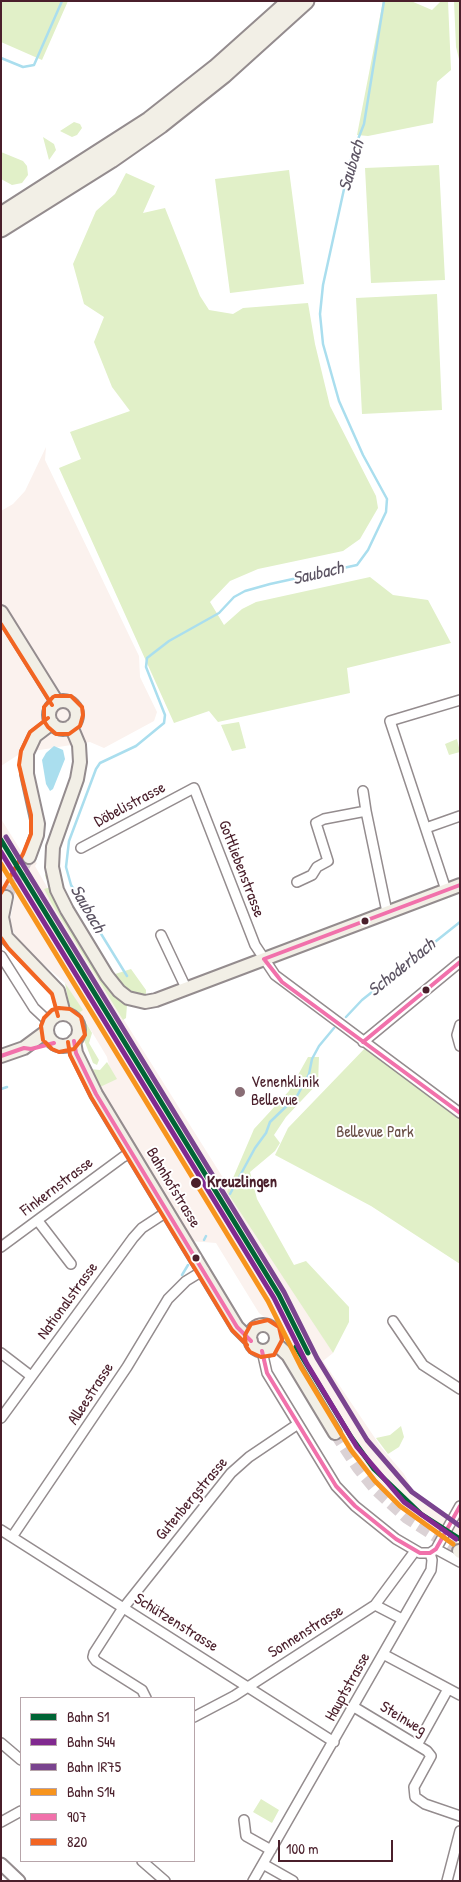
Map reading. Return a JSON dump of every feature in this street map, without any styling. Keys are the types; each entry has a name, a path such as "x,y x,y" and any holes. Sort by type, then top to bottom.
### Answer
{"highway":[{"path":"1,215 149,120 220,64 290,1"},
{"path":"1,229 111,160 162,125 224,75 306,1"}],"main road":[{"path":"1,612 57,702"},
{"path":"57,702 69,702 76,709 76,718 71,726 63,728 52,723 50,709 57,702"},
{"path":"29,857 37,835 38,824 27,774 27,753 35,736 52,723"},
{"path":"71,726 79,746 80,762 77,779 53,847 52,867 58,890 107,976 123,995 134,1000 150,1001 460,885"},
{"path":"6,897 2,917 6,937 58,990 64,1014"},
{"path":"1,1056 24,1048 31,1049 52,1035 55,1016 64,1014 73,1017 78,1025 78,1034 74,1041 64,1046 52,1035"},
{"name":"Bahnhofstrasse","path":"52,1035 88,1079"},
{"name":"Bahnhofstrasse","path":"74,1041 76,1052 88,1079 168,1211 201,1272 231,1314 237,1327 251,1341"},
{"path":"231,1314 242,1322 258,1327 271,1328 276,1335 275,1344 270,1350 262,1351 254,1348 251,1341 252,1333 258,1327"},
{"path":"275,1344 288,1355 335,1433"}],"street":[{"path":"446,890 390,721 460,700"},
{"name":"Döbelistrasse","path":"80,848 194,788"},
{"name":"Gottliebenstrasse","path":"194,788 255,945 282,982 460,1113"},
{"path":"363,791 387,912"},
{"path":"296,882 312,875 318,867 328,861 316,823 324,818 366,811"},
{"path":"426,828 460,816"},
{"path":"161,935 186,988"},
{"path":"1,956 52,1035"},
{"path":"363,1042 460,962"},
{"path":"460,1025 457,1035 460,1046"},
{"name":"Finkernstrasse","path":"1,1247 122,1157 132,1152"},
{"name":"Nationalstrasse","path":"1,1418 133,1238 142,1228 168,1211"},
{"path":"38,1221 71,1264"},
{"name":"Alleestrasse","path":"12,1537 122,1375 168,1299 182,1284 201,1272"},
{"path":"392,1321 423,1365 460,1389"},
{"path":"262,1351 267,1373 336,1486 375,1523 416,1551 433,1551 459,1555"},
{"path":"1,1353 31,1376"},
{"name":"Gutenbergstrasse","path":"146,1697 142,1690 93,1657 124,1608 231,1473 249,1457 298,1424"},
{"name":"Hauptstrasse","path":"253,1881 431,1570 433,1551 444,1536 459,1508"},
{"name":"Schützenstrasse","path":"1,1530 334,1742"},
{"name":"Sonnenstrasse","path":"195,1716 248,1686 376,1604 416,1551"},
{"path":"376,1604 402,1619"},
{"path":"383,1654 460,1695"},
{"path":"417,1745 448,1689"},
{"name":"Steinweg","path":"354,1707 417,1745 431,1756 414,1786 415,1797 425,1804 460,1816"},
{"path":"1,1743 20,1759"},
{"path":"1,1822 20,1812"},
{"path":"244,1820 246,1836 270,1850"},
{"path":"447,1881 460,1831"},
{"path":"143,1862 159,1879"},
{"path":"1,1864 19,1881"},
{"path":"263,1864 293,1881"}],"shaded area":[{"path":"46,447 45,460 139,656 140,677 157,712 154,721 104,748 90,742 21,753 1,766 1,511 13,504 25,491"},
{"path":"1,819 23,854 37,863 35,866 119,1012 333,1353 323,1361 381,1447 404,1474 417,1498 460,1525 460,1545 415,1517 372,1476 357,1457 278,1327 259,1313 216,1243 190,1241 91,1076 109,1066 107,1057 80,1012 82,1010 65,983 25,948 15,936 10,921 14,899 1,892"}],"green space":[{"path":"1,1 68,1 42,60 1,42"},
{"path":"383,1 411,1 432,10 441,1 448,1 451,70 437,82 433,123 368,136 357,135"},
{"path":"454,1 460,1 460,63 456,47"},
{"path":"74,122 80,124 82,128 77,135 72,137 60,131"},
{"path":"43,137 54,144 56,150 49,160"},
{"path":"1,152 23,161 27,166 28,175 22,183 12,185 1,179"},
{"path":"439,165 445,280 371,283 365,168"},
{"path":"289,170 304,284 230,293 215,179"},
{"path":"126,173 155,186 143,213 165,208 200,296 209,310 233,314 243,308 308,303 315,344 330,406 376,496 378,508 360,539 343,551 258,569 230,581 210,602 224,625 242,609 256,602 370,577 393,595 428,600 451,643 347,668 350,693 218,722 209,711 174,723 59,468 81,459 70,432 130,411 112,387 94,342 104,317 84,304 73,264 96,211 115,194"},
{"path":"437,294 442,410 362,414 356,298"},
{"path":"239,722 246,748 232,751 221,725"},
{"path":"457,739 460,752 449,755 445,744"},
{"path":"47,873 127,1005 126,1018 123,1020 44,889 51,887 49,880 46,879 45,875"},
{"path":"131,969 146,990 146,995 129,991 112,975"},
{"path":"65,983 83,1010 80,1012 92,1033 89,1043 99,1060 97,1065 93,1063 84,1040 82,1024 69,1004"},
{"name":"Bellevue Park","path":"368,1045 460,1117 460,1264 371,1206 275,1155 288,1128"},
{"path":"308,1057 319,1057 318,1083 286,1117 274,1135 280,1143 275,1151 250,1172 257,1199 294,1265 306,1261 349,1307 349,1322 333,1353 227,1192 254,1129 289,1091"},
{"path":"107,1062 117,1079 100,1087 90,1069 100,1070"},
{"path":"401,1426 404,1437 399,1447 388,1454 376,1438 390,1435"},
{"path":"261,1799 279,1810 272,1823 253,1812"}],"water":[{"path":"54,746 63,750 65,759 53,789 50,791 46,784 42,760 46,753"}],"waterway":[{"path":"1,58 23,67 34,65 62,1"},
{"name":"Saubach","path":"127,976 71,885 66,867 69,841 96,769 100,763 136,746 164,723 165,715 146,667 147,658 169,641 219,613 234,597 245,591 357,565 368,550 386,512 387,499 363,455 339,401 323,344 320,314 323,285 346,180 353,152 364,124 384,1"},
{"name":"Schoderbach","path":"346,1017 362,1000 460,922"},
{"name":"Schoderbach","path":"230,1194 255,1148 266,1133 270,1122 297,1096 309,1074 312,1059 319,1046 334,1028"},
{"name":"Saubach","path":"1,1089 7,1087"},
{"name":"Schoderbach","path":"204,1240 206,1236"},
{"name":"Schoderbach","path":"182,1275 188,1265"}],"tunnel":[{"path":"6,897 29,857"},
{"path":"335,1433 358,1468 376,1490 407,1518 459,1551"}],"rail line":[{"name":"IR75","path":"6,837 284,1292 317,1358 367,1440 412,1492 460,1526"},
{"name":"S1","path":"1,840 279,1295 308,1353"},
{"name":"S44","path":"1,852 274,1298 307,1364 357,1447 404,1502 456,1539"},
{"name":"S14","path":"1,864 268,1301 301,1367 351,1450 375,1481 400,1506 453,1544"},
{"name":"S1","path":"296,1347 351,1437 374,1469 421,1514 460,1539"}],"transit line":[{"name":"820","path":"1,624 52,705"},
{"name":"820","path":"53,697 44,707 44,721 56,734 69,734 80,726 83,715 82,707 71,696 55,696"},
{"name":"820","path":"1,893 23,854 31,834 31,815 19,765 21,751 30,732 48,718"},
{"name":"907","path":"264,959 460,885"},
{"name":"820","path":"1,938 8,948 52,994 58,1016"},
{"name":"907","path":"264,959 282,982 460,1113"},
{"name":"907","path":"363,1042 460,962"},
{"name":"820","path":"43,1040 41,1026 44,1018 52,1010 59,1008 70,1009 81,1017 85,1035 74,1049 59,1052 52,1049 45,1042"},
{"name":"907","path":"74,1041 76,1053 96,1094 237,1327 251,1341"},
{"name":"820","path":"68,1042 70,1055 91,1097 232,1330 247,1345"},
{"name":"907","path":"1,1056 24,1048 31,1049 54,1043"},
{"name":"820","path":"245,1335 251,1324 268,1320 279,1327 282,1340 274,1355 261,1357 250,1352 246,1346 245,1337"},
{"name":"907","path":"262,1351 267,1373 336,1486 355,1506 396,1539 420,1553 430,1553"},
{"name":"907","path":"430,1553 436,1549 460,1506"}],"place":[{"name":"Venenklinik Bellevue","path":"240,1092"},
{"name":"Kreuzlingen","path":"196,1183"}]}
